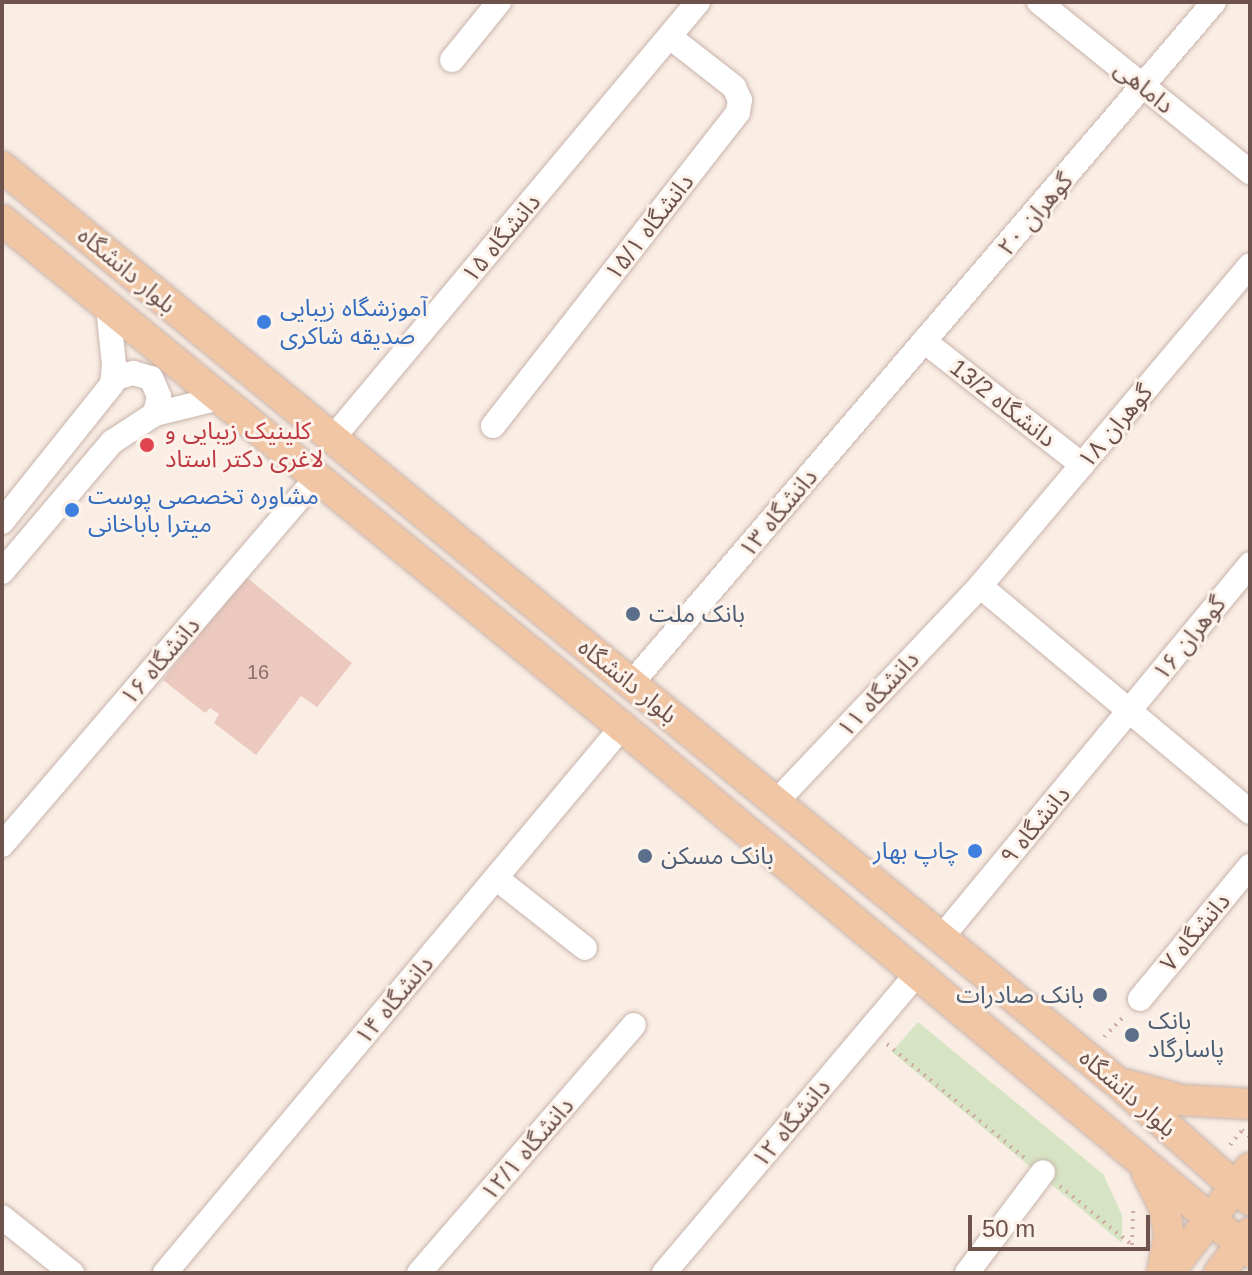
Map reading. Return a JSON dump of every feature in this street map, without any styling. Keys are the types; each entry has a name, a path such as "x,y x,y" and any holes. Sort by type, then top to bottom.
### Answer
{"main road":[{"name":"بلوار دانشگاه","path":"2,167 1245,1185"},
{"name":"بلوار دانشگاه","path":"2,220 918,972 1114,1135 1209,1220 1247,1243"},
{"path":"1116,1081 1158,1096 1213,1104 1250,1104"},
{"path":"1114,1135 1149,1176 1164,1206 1169,1235 1162,1273"},
{"path":"1168,1273 1209,1220 1245,1185"},
{"path":"1219,1273 1247,1243"}],"street":[{"path":"452,60 499,2"},
{"name":"دانشگاه ۱۵","path":"332,439 698,2"},
{"name":"داماهی","path":"1039,2 1250,172"},
{"name":"گوهران ۲۰","path":"924,341 1145,87 1214,2"},
{"name":"دانشگاه ۱۵/۱","path":"493,426 738,112 740,100 734,87 670,37"},
{"name":"گوهران ۱۸","path":"980,586 1250,265"},
{"path":"2,522 96,408 113,379 108,307"},
{"name":"دانشگاه 13/2","path":"924,341 1082,465"},
{"name":"دانشگاه ۱۳","path":"631,684 924,341"},
{"path":"113,379 133,373 151,378 159,396 155,414"},
{"path":"2,572 104,450 128,429 178,406 220,398"},
{"name":"دانشگاه ۱۶","path":"2,845 317,477"},
{"name":"گوهران ۱۶","path":"1129,711 1250,564"},
{"path":"980,586 1250,812"},
{"name":"دانشگاه ۱۱","path":"776,802 980,586"},
{"name":"دانشگاه ۹","path":"941,938 1129,711"},
{"name":"دانشگاه ۱۴","path":"165,1273 622,727"},
{"name":"دانشگاه ۷","path":"1140,999 1250,866"},
{"path":"496,878 585,948"},
{"name":"دانشگاه ۱۲","path":"664,1273 918,972"},
{"name":"دانشگاه ۱۲/۱","path":"419,1273 634,1025"},
{"path":"967,1273 1043,1172"},
{"path":"2,1217 72,1273"}],"path":[{"path":"1086,1056 1140,999"},
{"path":"869,1030 1132,1245 1133,1200"}],"green space":[{"path":"918,1022 1103,1174 1122,1215 1122,1243 892,1052"}],"building":[{"path":"246,577 352,663 317,707 301,696 256,755 214,723 219,714 210,708 205,713 163,680"}],"place":[{"name":"آموزشگاه زیبایی صدیقه شاکری","path":"264,322"},
{"name":"کلینیک زیبایی و لاغری دکتر استاد","path":"147,445"},
{"name":"مشاوره تخصصی پوست میترا باباخانی","path":"72,510"},
{"name":"بانک ملت","path":"633,614"},
{"name":"چاپ بهار","path":"975,851"},
{"name":"بانک مسکن","path":"645,856"},
{"name":"بانک صادرات","path":"1100,995"},
{"name":"بانک پاسارگاد","path":"1132,1035"}]}
